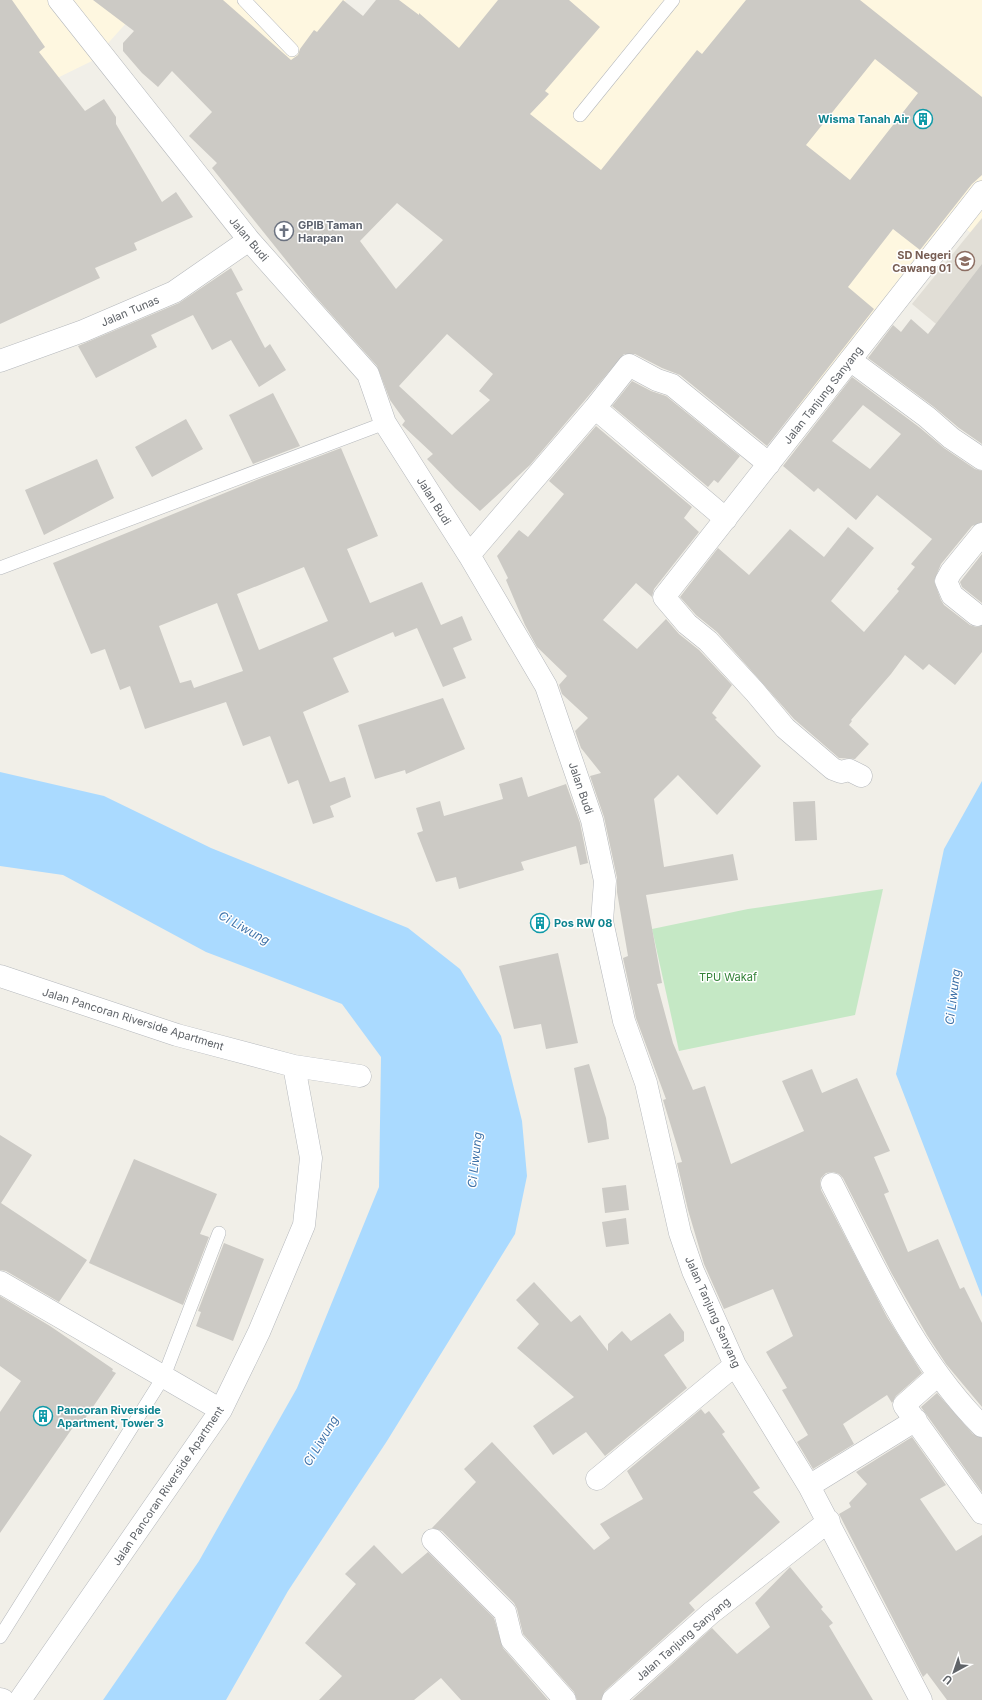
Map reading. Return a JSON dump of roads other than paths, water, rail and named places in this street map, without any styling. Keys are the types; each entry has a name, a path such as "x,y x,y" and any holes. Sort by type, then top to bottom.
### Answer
{"street":[{"name":"Jalan Budi","path":"59,0 249,240 368,374 385,423 469,555 546,686 590,813 605,881 602,921 624,1021 646,1083"},
{"name":"Jalan Tanjung Sanyang","path":"861,776 849,770 841,772 833,769 785,728 755,692 708,641 687,624 664,597 982,192"},
{"name":"Jalan Tunas","path":"0,361 83,331 174,292 249,240"},
{"path":"850,360 927,417 951,438 982,459"},
{"path":"469,555 595,408 629,365 657,380 672,385 769,464"},
{"path":"595,408 726,519"},
{"path":"977,615 952,595 946,581 951,572 982,534"},
{"name":"Jalan Pancoran Riverside Apartment","path":"0,976 177,1035 294,1066 311,1158 304,1225 259,1332 221,1410 20,1700"},
{"path":"294,1066 360,1076"},
{"name":"Jalan Tanjung Sanyang","path":"646,1083 680,1233 693,1271 735,1365 809,1486 921,1700"},
{"path":"832,1184 902,1318 938,1375 968,1412 982,1426"},
{"path":"0,1282 221,1410"},
{"path":"597,1479 735,1365"},
{"path":"938,1375 905,1404 982,1513"},
{"path":"809,1486 916,1420"},
{"name":"Jalan Tanjung Sanyang","path":"613,1700 711,1613 828,1521"},
{"path":"432,1540 506,1612 512,1640 565,1700"}],"lane":[{"path":"244,0 292,50"},
{"path":"580,115 673,0"},
{"path":"0,568 385,423"},
{"path":"0,1637 164,1376 219,1233"}],"water":[{"name":"Ci Liwung","path":"0,772 104,796 211,848 408,928 460,969 501,1036 522,1121 527,1176 515,1234 387,1441 288,1591 226,1700 103,1700 199,1561 297,1388 379,1187 381,1057 342,1004 206,952 63,875 0,866"},
{"name":"Ci Liwung","path":"982,781 982,1297 896,1074 944,849"}],"place":[{"name":"Wisma Tanah Air","path":"923,119"},
{"name":"GPIB Taman Harapan","path":"284,231"},
{"name":"SD Negeri Cawang 01","path":"965,261"},
{"name":"Pos RW 08","path":"540,923"},
{"name":"Pancoran Riverside Apartment, Tower 3","path":"43,1416"}],"park label":[{"name":"TPU Wakaf","path":"728,977"}]}
